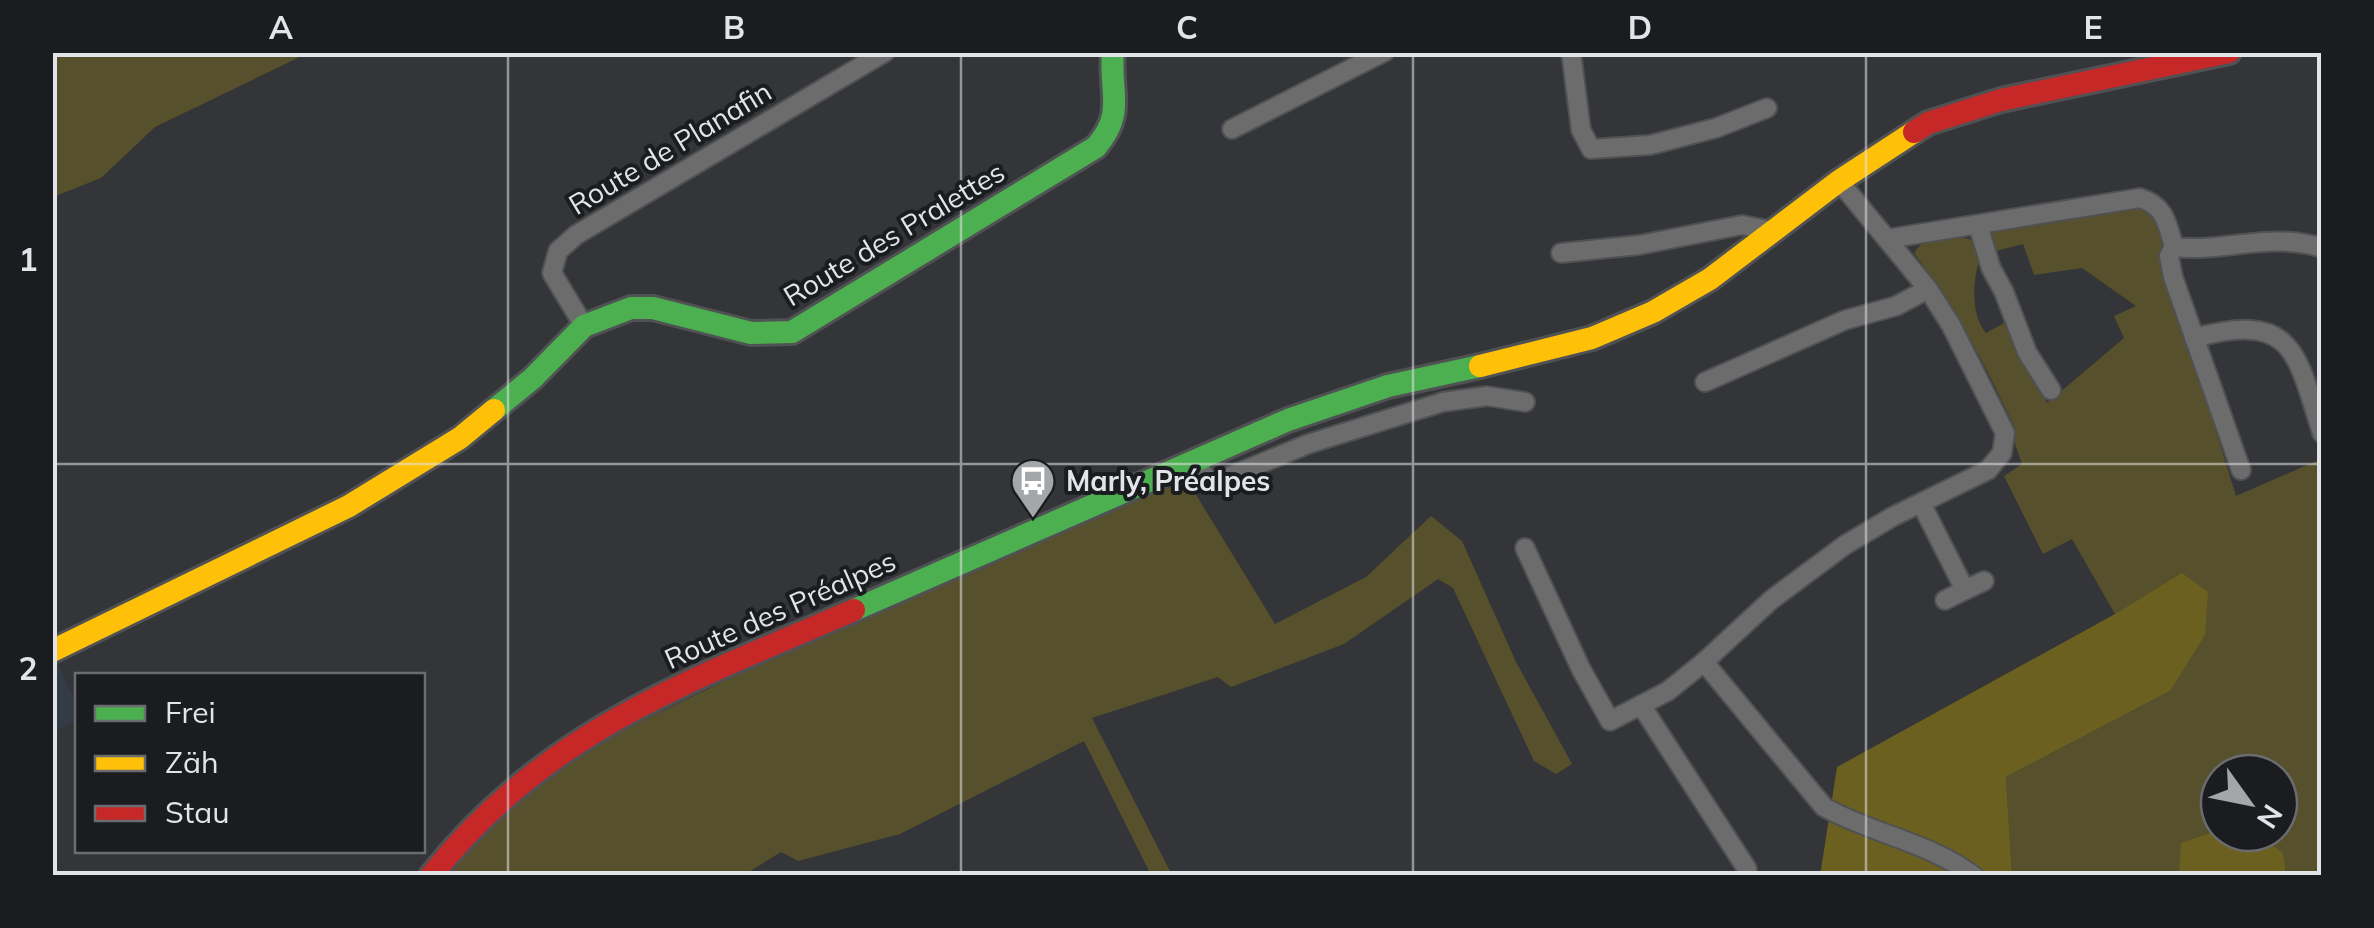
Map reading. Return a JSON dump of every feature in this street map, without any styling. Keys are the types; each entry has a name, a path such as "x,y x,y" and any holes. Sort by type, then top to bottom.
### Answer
{"main road":[{"name":"Route des Pralettes","path":"52,651 349,506 444,448 534,378 584,326 632,308 653,308 751,333 792,332 1096,147 1112,130 1118,108 1110,66 1113,52"},
{"name":"Route des Préalpes","path":"431,876 502,794 565,746 626,712 1288,420 1388,386 1592,338 1654,312 1710,279 1838,181 1928,123 2001,100 2229,52"}],"street":[{"name":"Route de Planafin","path":"584,326 552,272 558,251 576,234 884,52"},
{"path":"1232,129 1384,52"},
{"path":"1572,52 1581,130 1591,149 1650,146 1716,128 1767,108"},
{"path":"1525,548 1581,669 1610,721 1677,684 1771,600 1845,545 1988,470 2002,452 2005,433 1950,324 1928,289 1838,181"},
{"path":"1887,239 2140,198 2155,203 2163,212 2174,247 2169,256 2173,277 2241,470"},
{"path":"1560,253 1638,245 1742,225 1773,231"},
{"path":"1978,225 1995,278 2027,352 2050,390"},
{"path":"2174,247 2189,249 2274,240 2300,241 2322,248"},
{"path":"1705,382 1845,320 1896,306 1928,289"},
{"path":"2194,338 2246,327 2272,332 2290,349 2300,368 2322,434"},
{"path":"1194,460 1211,484 1308,444 1443,402 1486,396 1525,402"},
{"path":"1920,503 1966,590"},
{"path":"1945,600 1984,581"},
{"path":"1704,662 1824,807 1849,821 1952,859 1974,876"},
{"path":"1641,705 1747,869"}],"shaded area":[{"path":"52,53 308,53 155,127 101,178 53,197"},
{"path":"2142,205 2158,229 2162,257 2236,496 2321,459 2321,875 2286,875 2282,853 2299,853 2299,753 2199,753 2199,837 2182,843 2179,875 2012,875 2006,777 2170,691 2182,574 2115,614 2072,539 2043,554 2004,476 2022,464 2014,441 2015,428 1969,338 1914,253 1923,241 1957,236 1976,241 1982,255 1974,295 1977,316 1986,333 2008,321 2047,403 2124,338 2114,316 2136,306 2082,268 2034,275 2023,244 1992,252 1988,231"},
{"path":"1187,480 1275,624 1366,577 1431,516 1462,541 1516,662 1572,764 1556,774 1534,761 1453,588 1438,579 1344,644 1231,687 1218,677 1092,718 1172,875 1151,875 1084,741 900,834 798,861 781,852 744,875 450,876 483,829 573,754 868,612"},
{"path":"2182,573 2208,592 2205,635 2170,691 2006,777 2012,875 1820,876 1837,767"},
{"path":"58,663 75,701 75,722 53,732 53,665"},
{"path":"2199,837 2199,853 2283,853 2286,875 2179,875 2181,843"}],"traffic: fast":[{"path":"494,410 533,378 584,326 631,308 653,308 751,333 792,332 1096,147 1114,112 1113,52"},
{"path":"854,610 1288,420 1388,386 1480,366"}],"traffic: slow":[{"path":"1480,366 1592,338 1653,312 1710,279 1839,181 1914,132"},
{"path":"52,651 349,506 460,438 494,410"}],"traffic: jam":[{"path":"1914,132 1928,123 2001,100 2229,52"},
{"path":"431,876 476,825 572,746 678,687 854,610"}],"place":[{"name":"Marly, Préalpes","path":"1033,519"}]}
